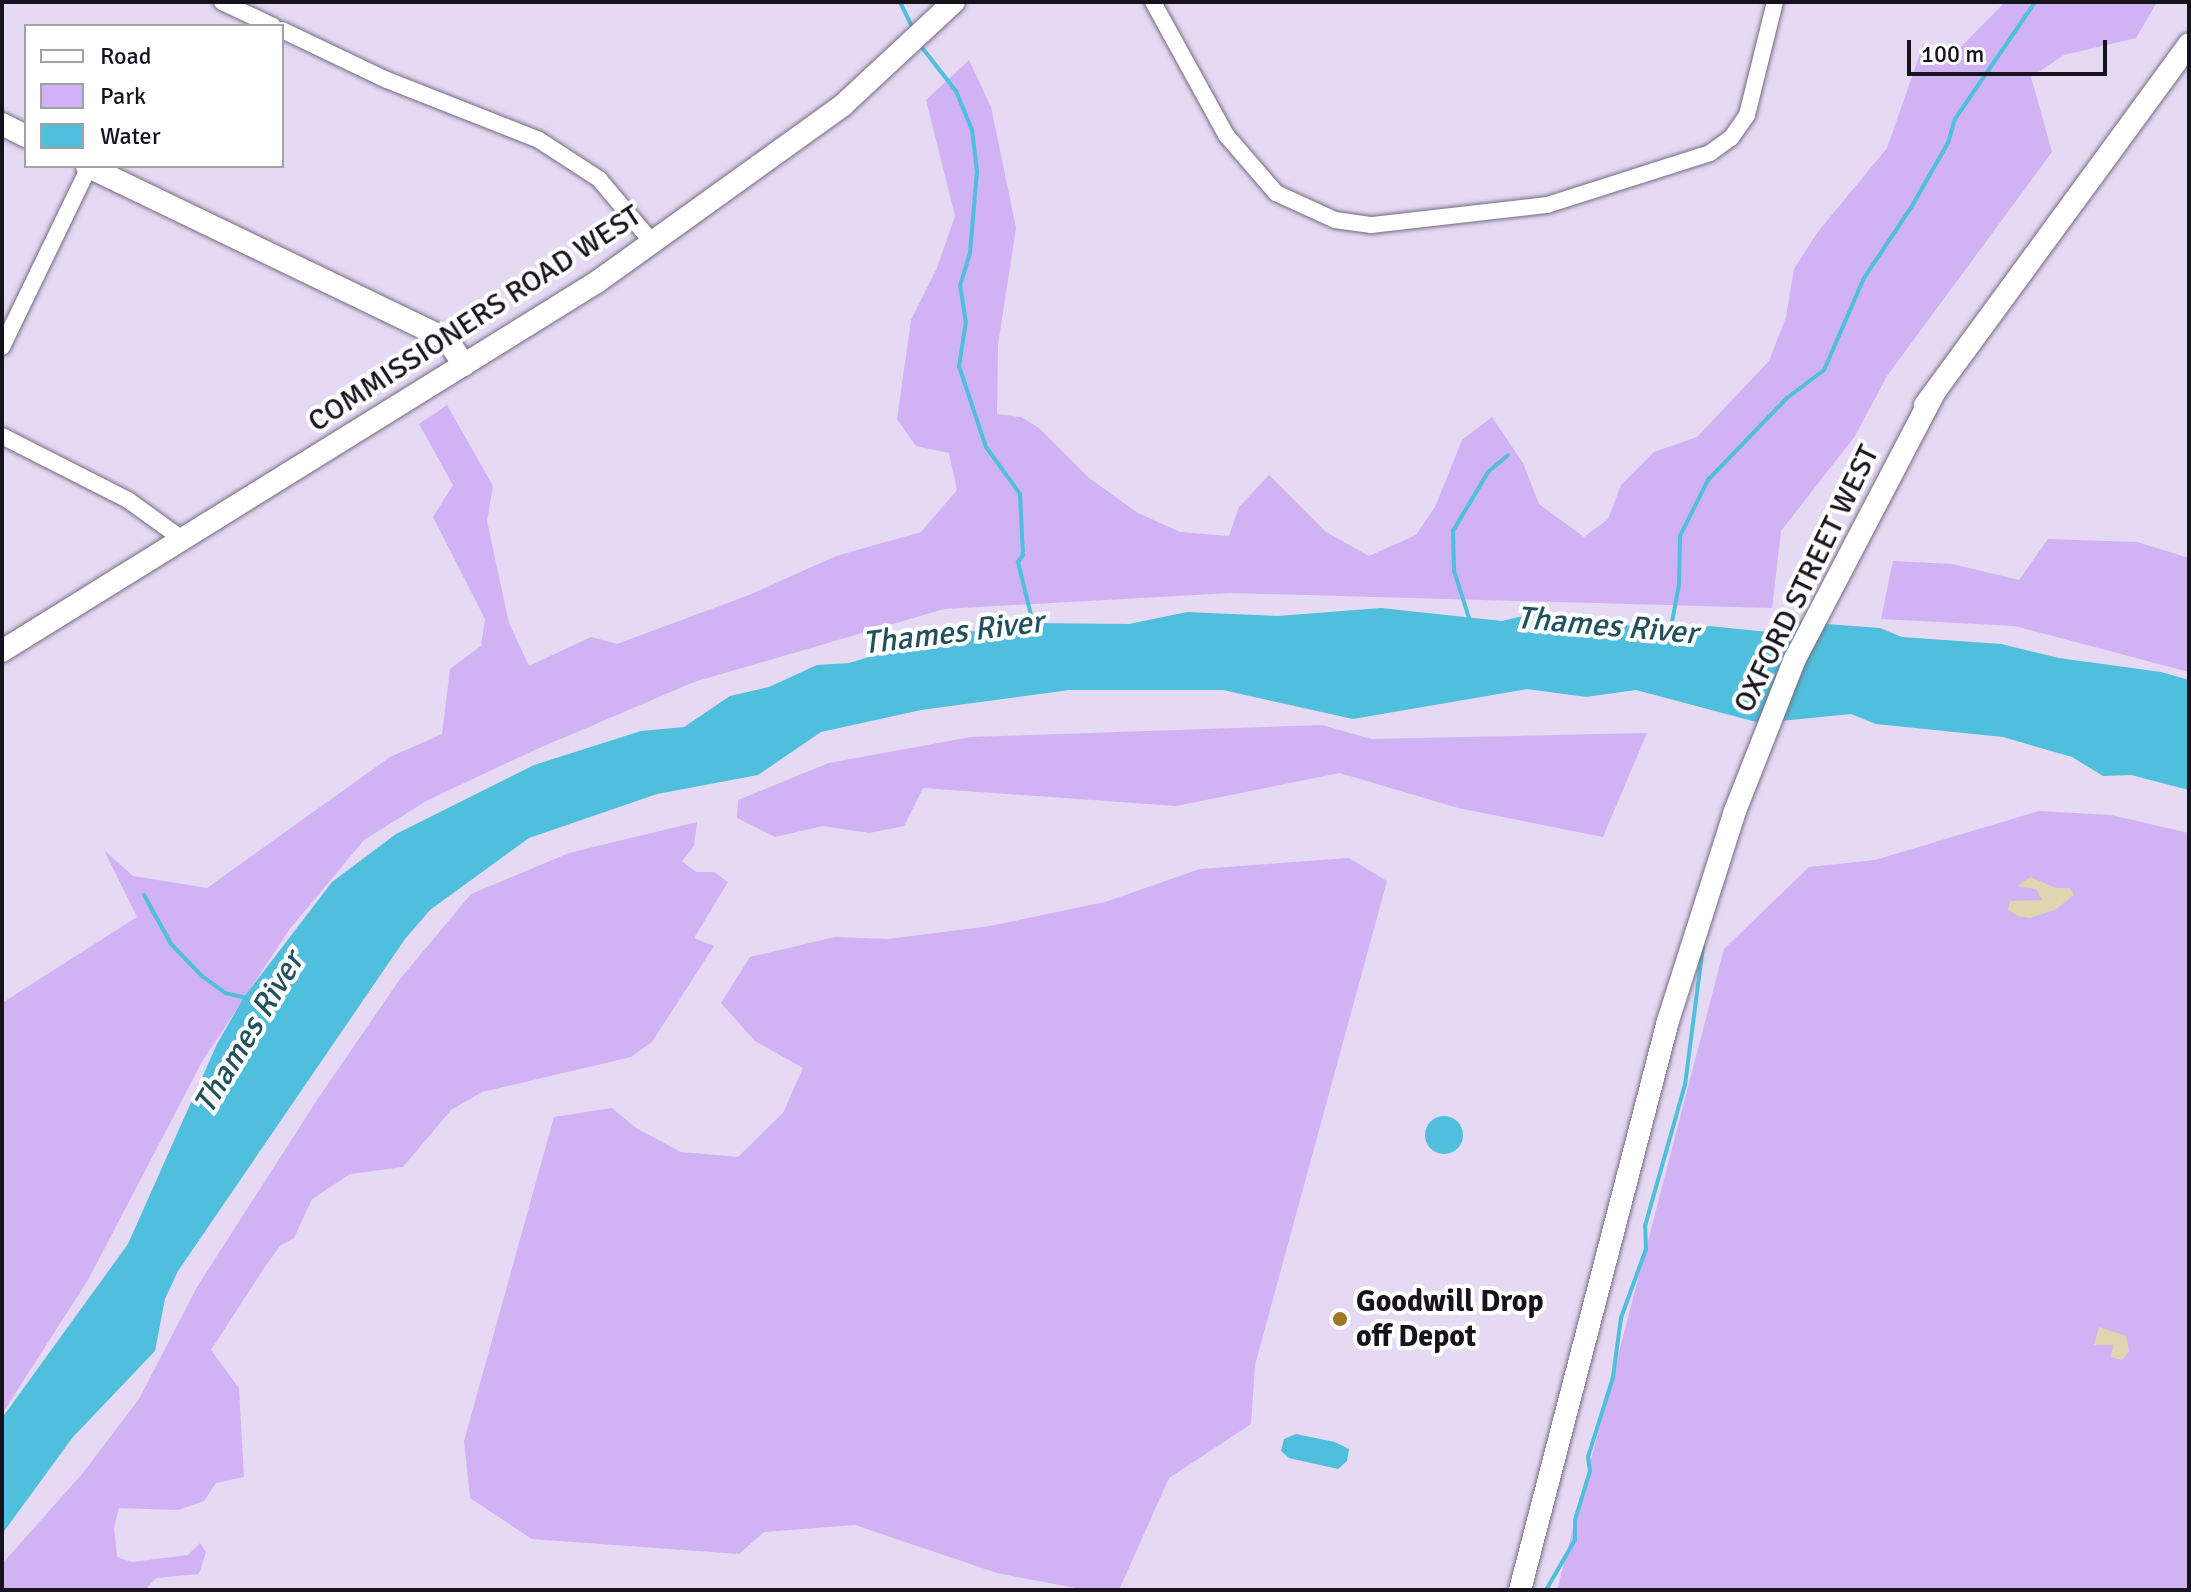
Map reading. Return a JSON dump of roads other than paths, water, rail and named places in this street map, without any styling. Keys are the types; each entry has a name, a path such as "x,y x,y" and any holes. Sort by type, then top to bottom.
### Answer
{"main road":[{"name":"COMMISSIONERS ROAD WEST","path":"2,651 464,365 652,242 843,105 954,2"},
{"name":"OXFORD STREET WEST","path":"1520,1590 1684,957 1778,698 1860,516 1933,395 2189,44"},
{"path":"2,124 24,135"},
{"path":"92,168 447,339 464,365"}],"street":[{"path":"222,2 269,24"},
{"path":"1153,2 1226,135 1276,193 1335,220 1372,225 1547,205 1710,153 1731,138 1747,115 1775,2"},
{"path":"284,31 387,80 539,140 599,179 652,242"},
{"path":"2,347 87,168"},
{"path":"2,436 128,500 182,539"}],"water":[{"name":"Thames River","path":"1381,608 1502,621 1535,613 1555,620 1618,622 1668,639 1709,626 1768,632 1799,622 1880,628 1902,637 2001,644 2059,658 2161,672 2189,680 2189,790 2131,775 2103,776 2072,757 2003,737 1876,724 1851,714 1760,723 1636,690 1586,697 1527,689 1353,719 1223,690 1069,690 921,710 821,732 758,775 657,794 529,838 430,910 405,939 178,1271 165,1299 155,1351 73,1437 2,1534 2,1418 128,1244 217,1044 244,997 332,882 396,834 534,765 641,731 684,727 730,696 769,687 817,665 849,663 956,631 1009,632 1031,623 1129,624 1187,612 1278,616"},
{"path":"1444,1116 1457,1122 1463,1135 1457,1148 1444,1154 1431,1148 1425,1135 1431,1122"},
{"path":"1296,1434 1335,1442 1349,1449 1347,1461 1338,1469 1289,1458 1281,1451 1284,1439"}],"waterway":[{"path":"900,2 913,29"},
{"name":"Thames River","path":"1668,643 1679,585 1680,536 1708,480 1787,398 1824,370 1864,278 1912,206 1948,143 1955,119 2035,2"},
{"name":"Thames River","path":"920,45 956,91 972,130 977,171 970,253 960,285 966,321 959,366 986,447 1020,494 1023,555 1018,562 1034,627"},
{"path":"1470,621 1454,571 1453,531 1488,472 1508,455"},
{"name":"Thames River","path":"144,895 171,944 202,976 225,993 247,998"},
{"path":"1546,1590 1575,1540 1575,1520 1590,1471 1588,1457 1613,1377 1621,1318 1646,1249 1645,1226 1685,1085 1703,946"}],"place":[{"name":"Goodwill Drop off Depot","path":"1340,1319"}]}
